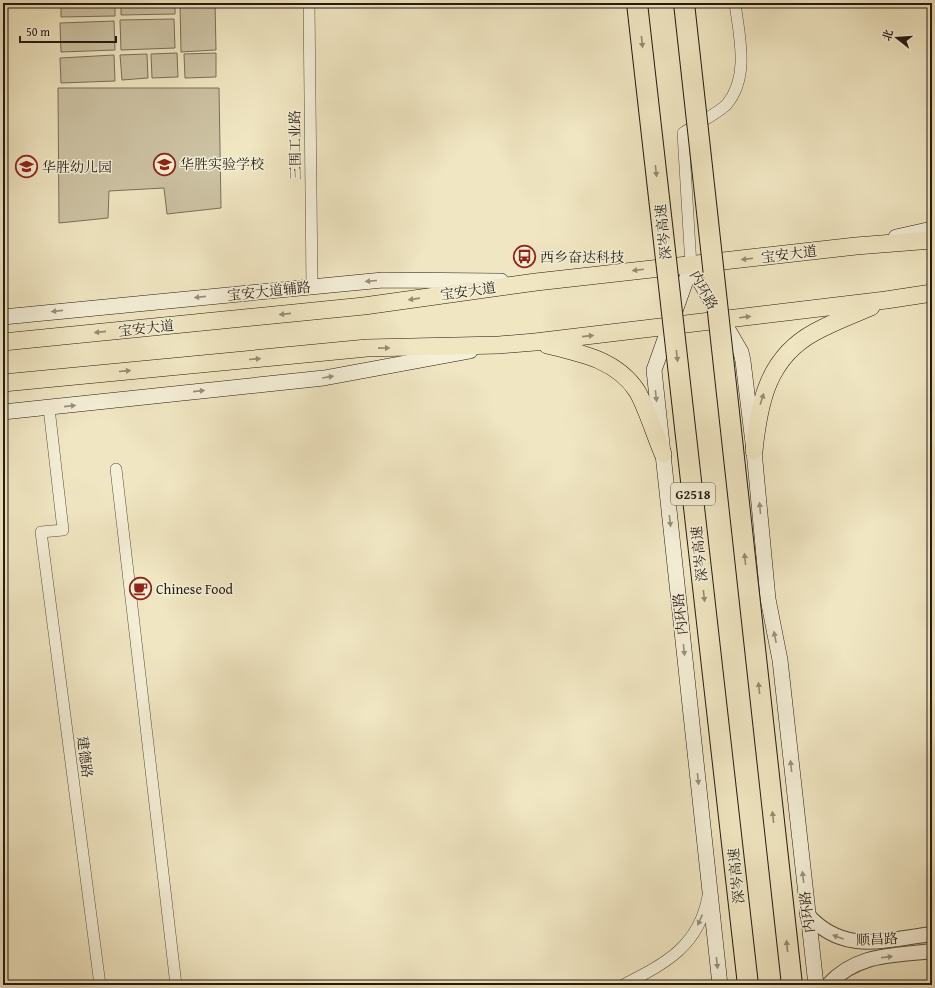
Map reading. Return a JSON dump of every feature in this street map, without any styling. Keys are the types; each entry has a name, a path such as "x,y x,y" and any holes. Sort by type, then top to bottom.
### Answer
{"highway":[{"name":"深岑高速","path":"637,3 748,985"},
{"path":"684,3 792,985"}],"main road":[{"path":"856,246 932,229"},
{"name":"宝安大道","path":"3,342 364,306 536,282 690,266 856,246 932,240"},
{"name":"内环路","path":"690,266 741,352 754,451 768,599 780,660 816,985"},
{"name":"内环路","path":"690,266 654,370 720,985"},
{"name":"宝安大道辅路","path":"3,316 383,280 536,282"},
{"path":"3,383 367,348 499,345 535,342 669,327 932,293"},
{"path":"754,451 760,404 768,383 776,368 787,354 814,332 886,300 932,301"},
{"path":"535,342 598,359 612,366 626,378 638,392 663,454"},
{"path":"3,412 324,378 499,345"}],"street":[{"name":"三围工业路","path":"309,3 312,287"},
{"path":"690,266 683,132 726,104 736,88 742,65 735,3"},
{"name":"建德路","path":"49,408 63,530 41,532 100,985"},
{"path":"116,469 176,985"},
{"path":"623,985 660,965 684,947 700,922 704,910 709,882"},
{"name":"顺昌路","path":"808,914 819,927 834,936 850,941 867,943 932,934"},
{"name":"顺昌路","path":"828,985 838,974 848,967 869,959 932,951"}],"shaded area":[{"path":"61,3 115,3 115,16 61,17"},
{"path":"121,3 175,3 175,14 121,15"},
{"path":"180,3 215,3 216,50 181,52"},
{"path":"174,19 175,48 121,50 120,20"},
{"path":"114,21 115,50 61,52 60,23"},
{"path":"177,53 178,77 152,78 151,54"},
{"path":"216,53 216,77 185,78 184,54"},
{"path":"147,54 148,78 122,80 120,55"},
{"path":"114,55 115,81 61,83 60,58"},
{"path":"58,88 219,88 221,208 167,214 164,188 109,191 108,218 59,223"}],"place":[{"name":"华胜实验学校","path":"165,164"},
{"name":"华胜幼儿园","path":"27,167"},
{"name":"西乡奋达科技","path":"524,257"},
{"name":"Chinese Food","path":"140,589"}]}
